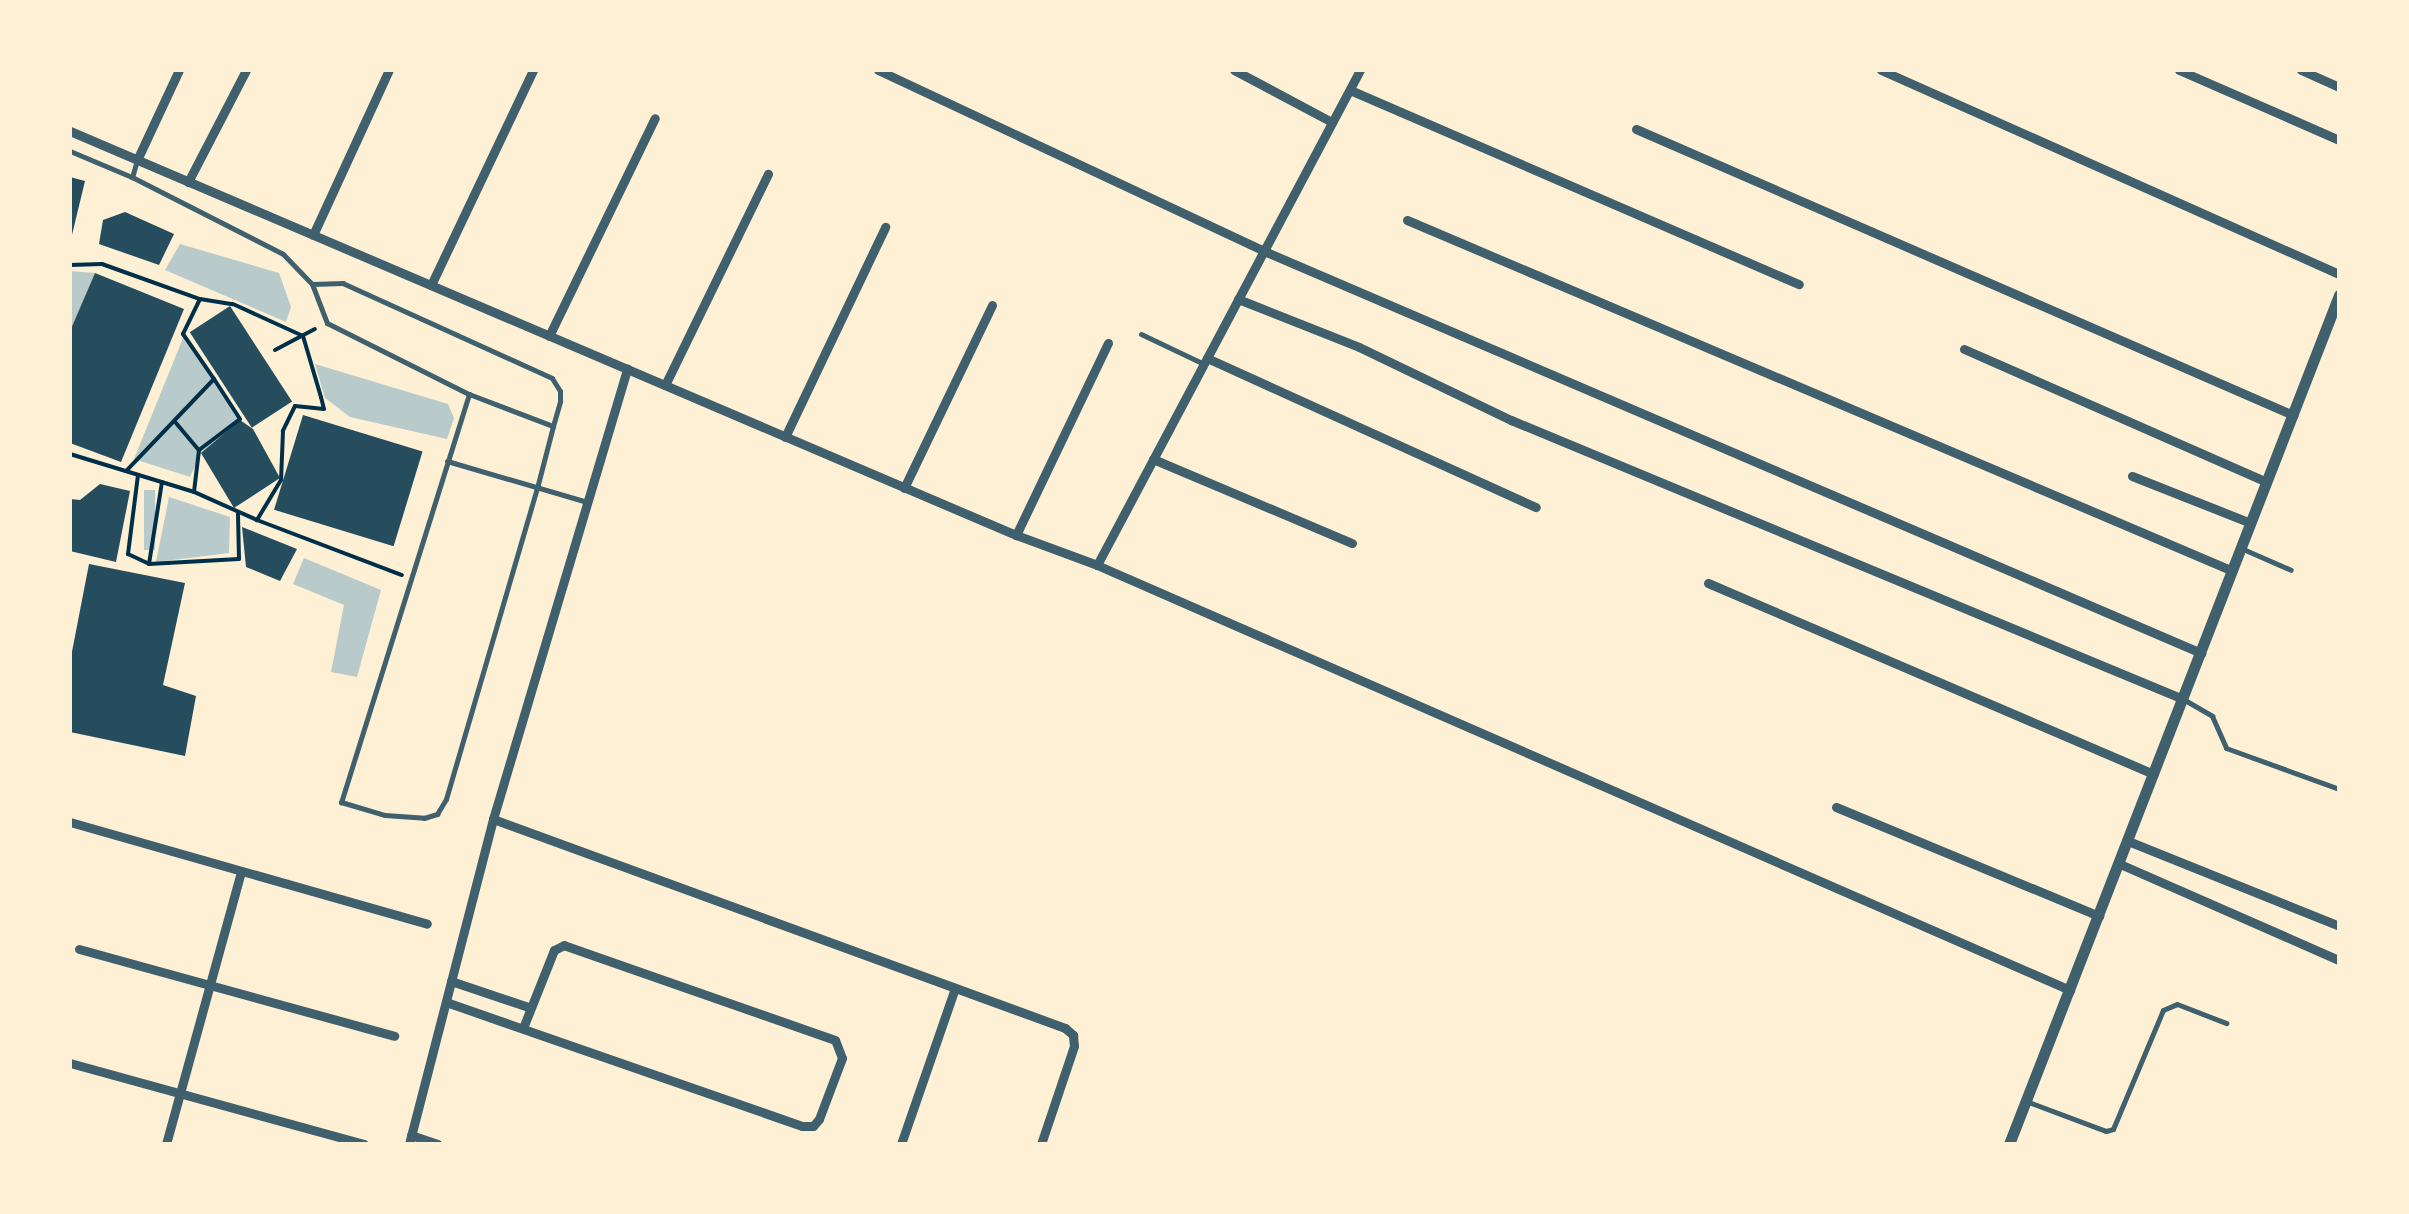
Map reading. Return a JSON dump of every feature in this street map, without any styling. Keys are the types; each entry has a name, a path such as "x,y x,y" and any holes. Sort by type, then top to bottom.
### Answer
{"street":[{"path":"137,160 178,70"},
{"path":"188,182 246,70"},
{"path":"313,235 389,70"},
{"path":"431,286 534,70"},
{"path":"878,70 1264,251 2201,653"},
{"path":"1234,70 1332,122"},
{"path":"1097,565 1360,70"},
{"path":"1880,70 2339,274"},
{"path":"2179,70 2339,140"},
{"path":"2301,70 2339,87"},
{"path":"1350,90 1799,284"},
{"path":"549,336 655,118"},
{"path":"1636,129 2292,415"},
{"path":"70,131 904,488 1097,565 2070,990"},
{"path":"664,385 768,174"},
{"path":"1407,220 2233,570"},
{"path":"785,437 885,227"},
{"path":"2010,1144 2339,295"},
{"path":"1238,299 1359,346 1511,420 2183,699"},
{"path":"904,488 992,305"},
{"path":"1016,535 1108,343"},
{"path":"1964,349 2267,482"},
{"path":"1205,361 1536,507"},
{"path":"437,1144 410,1140 493,819 627,369"},
{"path":"1153,459 1352,543"},
{"path":"2132,476 2251,523"},
{"path":"1708,584 2154,774"},
{"path":"1836,807 2099,916"},
{"path":"493,819 1073,1034 1074,1046 1041,1144"},
{"path":"70,822 426,924"},
{"path":"2128,841 2339,926"},
{"path":"2120,864 2339,960"},
{"path":"2188,891 2196,868"},
{"path":"166,1144 241,872"},
{"path":"446,1002 802,1126 813,1126 819,1119 842,1058 841,1046 835,1040 564,945 554,950 523,1028"},
{"path":"79,949 394,1036"},
{"path":"451,982 531,1008"},
{"path":"901,1144 955,988"},
{"path":"70,1063 364,1144"}],"lane":[{"path":"70,151 132,177 283,254 312,284 326,323 469,394 553,426"},
{"path":"132,177 137,160"},
{"path":"312,284 343,283 552,378 560,391 537,488 446,799 436,814 424,818 385,816 341,802 469,394"},
{"path":"1142,334 1205,361"},
{"path":"447,461 587,502"},
{"path":"2241,548 2291,570"},
{"path":"2183,699 2212,716 2226,748 2339,790"},
{"path":"2026,1101 2106,1131 2113,1129 2163,1010 2178,1004 2226,1023"}],"path":[{"path":"70,265 102,264 200,299 233,304 303,336 324,409 295,406 283,431 281,480 256,520"},
{"path":"194,492 199,450 240,419 184,334 200,299"},
{"path":"275,350 326,323"},
{"path":"126,471 214,379"},
{"path":"175,422 199,450"},
{"path":"70,454 194,492 409,578"},
{"path":"138,475 128,554 149,564 239,559 238,512"},
{"path":"149,564 162,482"}],"shaded area":[{"path":"180,244 279,273 291,307 286,322 165,270"},
{"path":"70,271 95,273 70,331"},
{"path":"183,338 240,420 201,453 190,477 134,459"},
{"path":"315,364 448,404 454,418 447,439 350,417 325,398"},
{"path":"144,490 155,490 155,550 144,550"},
{"path":"169,497 230,517 229,553 156,562"},
{"path":"304,558 381,590 357,677 331,672 344,605 293,584"}],"building":[{"path":"70,177 85,181 71,239 70,239"},
{"path":"125,212 174,234 159,265 99,244 103,220"},
{"path":"95,273 184,309 121,462 70,443 70,331"},
{"path":"230,306 292,402 252,428 190,332"},
{"path":"303,415 423,452 394,546 274,510"},
{"path":"240,420 253,429 280,478 234,508 201,453"},
{"path":"100,484 130,491 116,562 70,551 70,499 80,500"},
{"path":"242,527 297,549 280,581 246,567"},
{"path":"89,564 185,583 163,685 196,696 185,756 70,732 70,662"}]}
